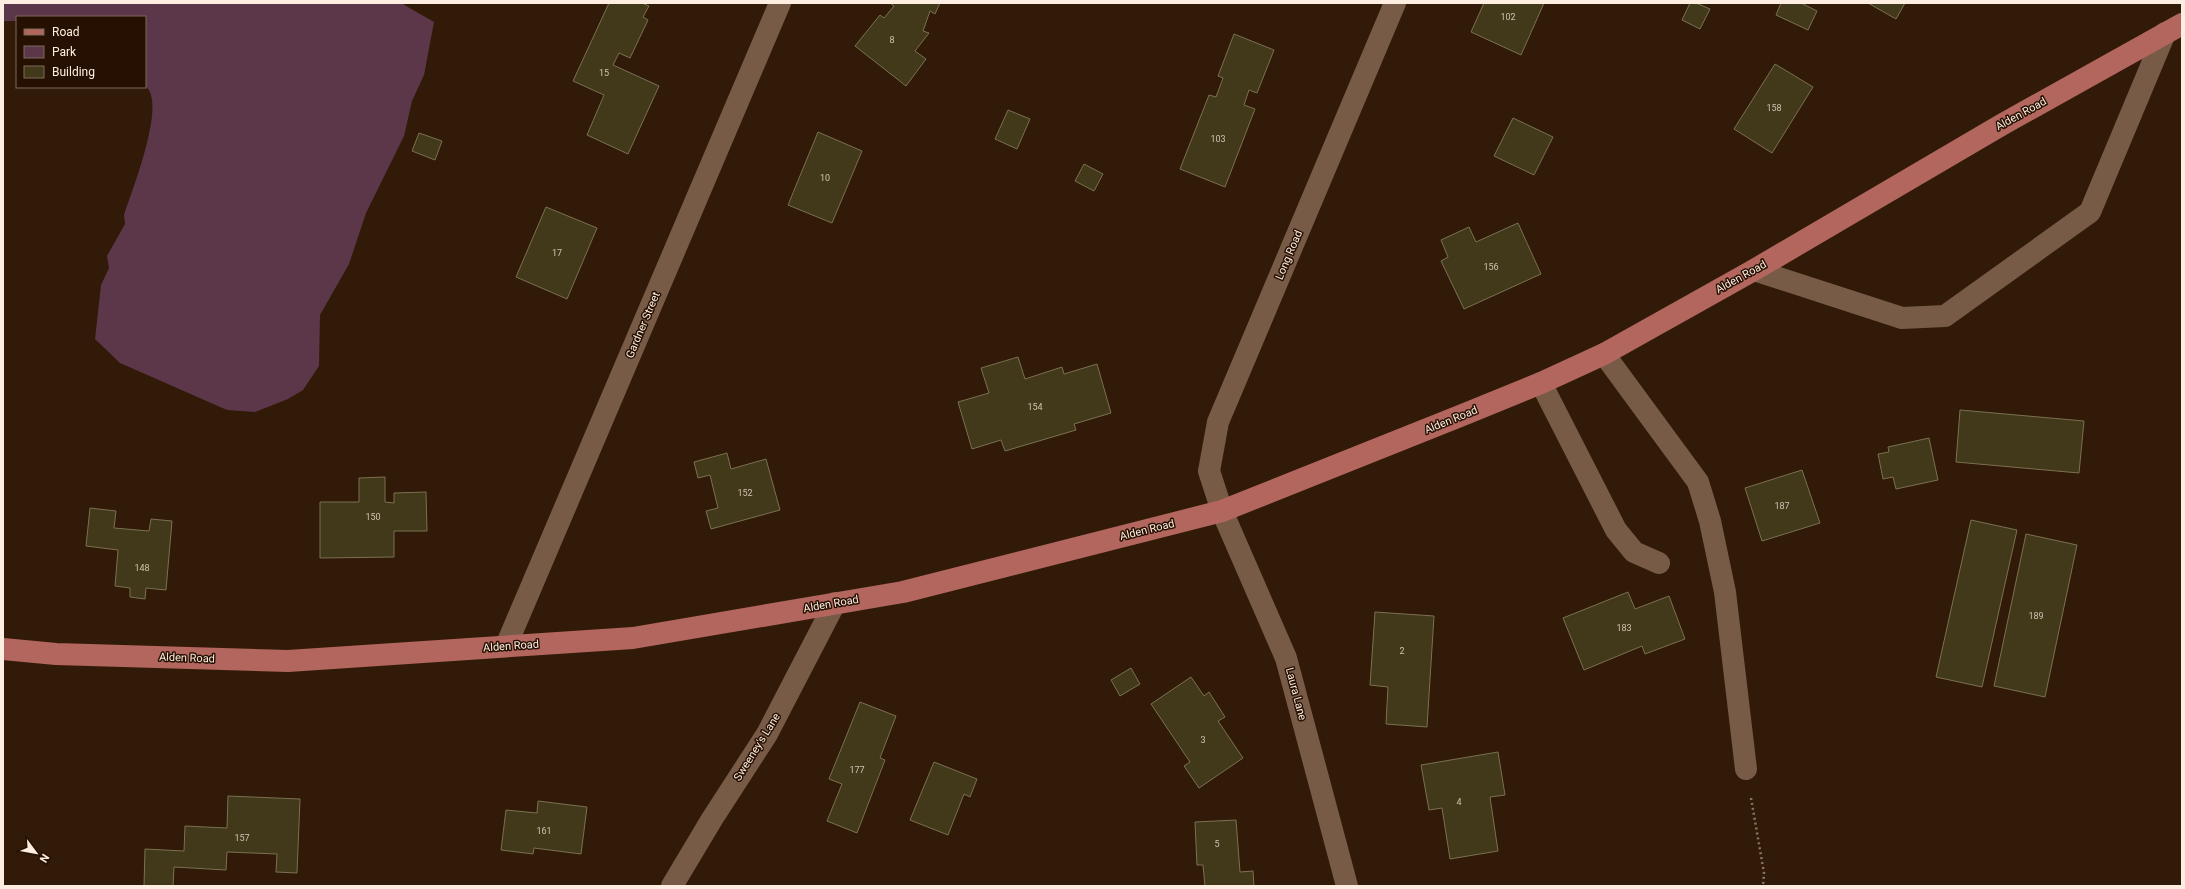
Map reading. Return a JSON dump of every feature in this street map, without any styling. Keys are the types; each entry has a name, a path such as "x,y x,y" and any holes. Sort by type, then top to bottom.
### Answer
{"main road":[{"name":"Alden Road","path":"3,649 56,654 288,661 633,638 903,592 1222,511 1541,383 1604,354 1754,270 2003,124 2174,28"}],"street":[{"name":"Gardner Street","path":"506,646 780,3"},
{"name":"Long Road","path":"1222,511 1209,470 1218,422 1395,3"},
{"path":"1754,270 1902,318 1945,316 2090,212 2174,28"},
{"path":"1604,354 1698,482 1710,521 1725,592 1746,768"},
{"path":"1541,383 1616,530 1634,552 1659,563"},
{"name":"Laura Lane","path":"1222,511 1286,658 1347,886"},
{"name":"Sweeney's Lane","path":"672,886 712,819 767,734 835,604"}],"path":[{"path":"1746,768 1764,873 1764,886"}],"green space":[{"path":"3,3 401,3 434,22 424,75 412,101 404,136 366,213 349,264 320,315 319,366 303,390 288,399 255,412 227,410 120,363 95,339 101,285 109,268 107,256 125,224 124,215 146,148 150,128 152,109 151,95 146,88 146,16 16,16 16,21 3,21"}],"building":[{"path":"609,3 642,3 649,6 643,17 648,20 630,58 619,53 613,65 659,86 628,154 587,135 604,95 573,81"},
{"path":"890,3 940,3 935,14 930,11 923,31 929,33 915,51 926,59 906,86 855,46 880,15 884,18 894,6"},
{"path":"1484,3 1544,3 1521,55 1471,32"},
{"path":"1690,3 1696,3 1710,9 1700,29 1682,20"},
{"path":"1781,3 1801,3 1817,11 1808,30 1776,15"},
{"path":"1868,3 1905,3 1896,19"},
{"path":"1234,34 1274,50 1257,93 1249,90 1244,105 1255,109 1225,187 1180,169 1209,95 1216,97 1223,78 1218,76"},
{"path":"1775,64 1813,87 1772,153 1734,129"},
{"path":"1008,110 1030,119 1017,149 995,139"},
{"path":"1513,118 1553,137 1534,175 1494,156"},
{"path":"818,132 862,151 832,223 788,205"},
{"path":"419,133 442,141 435,160 412,151"},
{"path":"1084,164 1103,174 1094,191 1075,181"},
{"path":"546,207 597,228 567,299 516,277"},
{"path":"1518,223 1541,274 1464,309 1441,261 1448,257 1441,240 1469,227 1476,242"},
{"path":"1018,357 1025,379 1062,367 1064,374 1097,364 1111,413 1074,424 1076,430 1005,451 1001,440 972,449 958,402 989,393 981,368"},
{"path":"1960,410 2084,421 2079,473 1956,462"},
{"path":"1929,438 1938,480 1896,489 1893,477 1883,479 1878,454 1889,452 1888,447"},
{"path":"727,453 731,469 766,459 780,510 711,529 706,511 718,508 710,475 698,478 694,462"},
{"path":"1802,470 1820,523 1762,541 1745,488"},
{"path":"385,477 385,502 394,503 394,493 426,492 427,531 394,531 394,557 320,558 320,502 359,502 359,478"},
{"path":"90,508 116,511 114,528 149,531 151,519 172,521 166,590 146,588 145,599 130,597 130,588 115,586 118,550 86,546"},
{"path":"1971,520 2017,530 1982,687 1936,677"},
{"path":"2026,534 2077,545 2045,697 1994,686"},
{"path":"1628,592 1635,609 1669,596 1685,639 1645,654 1642,646 1584,670 1563,618"},
{"path":"1375,612 1434,616 1427,727 1386,724 1388,687 1370,685"},
{"path":"1131,668 1140,684 1120,696 1111,680"},
{"path":"1191,677 1204,696 1209,692 1225,717 1218,721 1243,758 1199,788 1184,766 1190,762 1151,704"},
{"path":"860,702 896,716 880,758 885,760 857,833 827,821 842,784 829,779"},
{"path":"1498,752 1505,795 1490,797 1498,851 1450,859 1442,808 1429,810 1421,765"},
{"path":"934,762 977,779 970,797 964,794 948,835 910,820"},
{"path":"228,796 300,799 297,873 276,872 277,854 227,852 226,870 174,867 173,886 144,886 145,849 184,851 185,826 227,828"},
{"path":"538,801 587,807 581,854 534,848 533,854 501,850 506,810 537,813"},
{"path":"1236,820 1240,872 1253,871 1254,886 1205,886 1203,865 1197,865 1195,822"}]}
